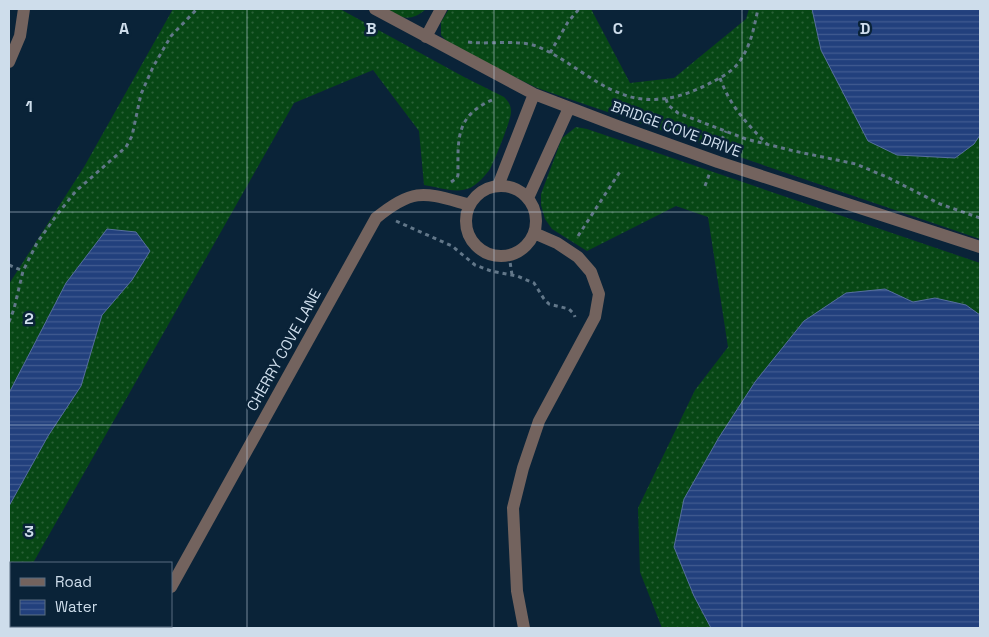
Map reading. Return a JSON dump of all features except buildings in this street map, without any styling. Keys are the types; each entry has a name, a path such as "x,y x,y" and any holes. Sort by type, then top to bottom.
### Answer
{"street":[{"path":"9,62 20,36 24,9"},
{"name":"BRIDGE COVE DRIVE","path":"375,9 534,94 569,108 718,162 980,247"},
{"path":"426,37 441,9"},
{"path":"498,186 534,94"},
{"path":"528,198 569,108"},
{"path":"498,186 514,188 528,198 536,214 534,233 524,247 509,255 498,256 486,253 477,247 470,238 466,227 466,216 470,205 477,196 486,189 498,186"},
{"name":"CHERRY COVE LANE","path":"172,585 376,218 406,197 421,194 435,195 470,205"},
{"path":"523,628 517,591 513,508 523,468 539,421 595,317 599,294 591,272 578,257 534,233"}],"path":[{"path":"9,322 23,271 37,244 76,191 126,147 132,136 141,94 153,67 171,36 197,9"},
{"path":"550,53 568,22 579,9"},
{"path":"466,42 522,43 550,53 622,95 649,100 666,99 696,91 720,78 739,63 752,34 758,9"},
{"path":"720,78 736,112 768,145"},
{"path":"666,99 668,105 678,113 746,139 856,164 889,178 940,204 980,218"},
{"path":"451,182 458,175 460,133 464,121 479,106 492,100"},
{"path":"578,236 621,170"},
{"path":"388,225 395,221 403,224 452,246 476,266 534,283 549,304 569,309 575,318"},
{"path":"509,255 512,275"},
{"path":"9,266 23,271"}],"green space":[{"path":"173,9 340,9 504,97 511,109 506,131 488,172 470,188 453,190 424,185 419,131 373,70 294,103 34,562 10,562 9,626 9,506 48,436 81,386 102,315 132,280 66,283 9,393 9,284 84,167"},
{"path":"383,9 426,9 415,16 405,18"},
{"path":"449,9 591,9 630,83 674,78 746,19 749,9 812,9 821,50 973,144 980,135 980,239 537,88 450,45 441,35 441,22"},
{"path":"576,127 587,129 980,263 980,315 966,305 935,299 913,302 885,289 804,321 755,382 718,439 684,499 694,596 711,628 662,628 640,572 638,508 695,390 728,347 708,217 676,206 587,251 552,229 545,219 541,205 541,194 562,138"}],"water":[{"path":"812,9 980,9 980,135 974,144 955,158 897,155 868,141 821,50"},
{"path":"107,229 136,232 150,251 132,280 102,315 81,386 48,436 9,506 9,393 66,283"},
{"path":"885,289 913,302 935,298 966,305 980,315 980,628 711,628 694,596 674,547 684,499 718,439 755,382 804,321 846,293"}]}
